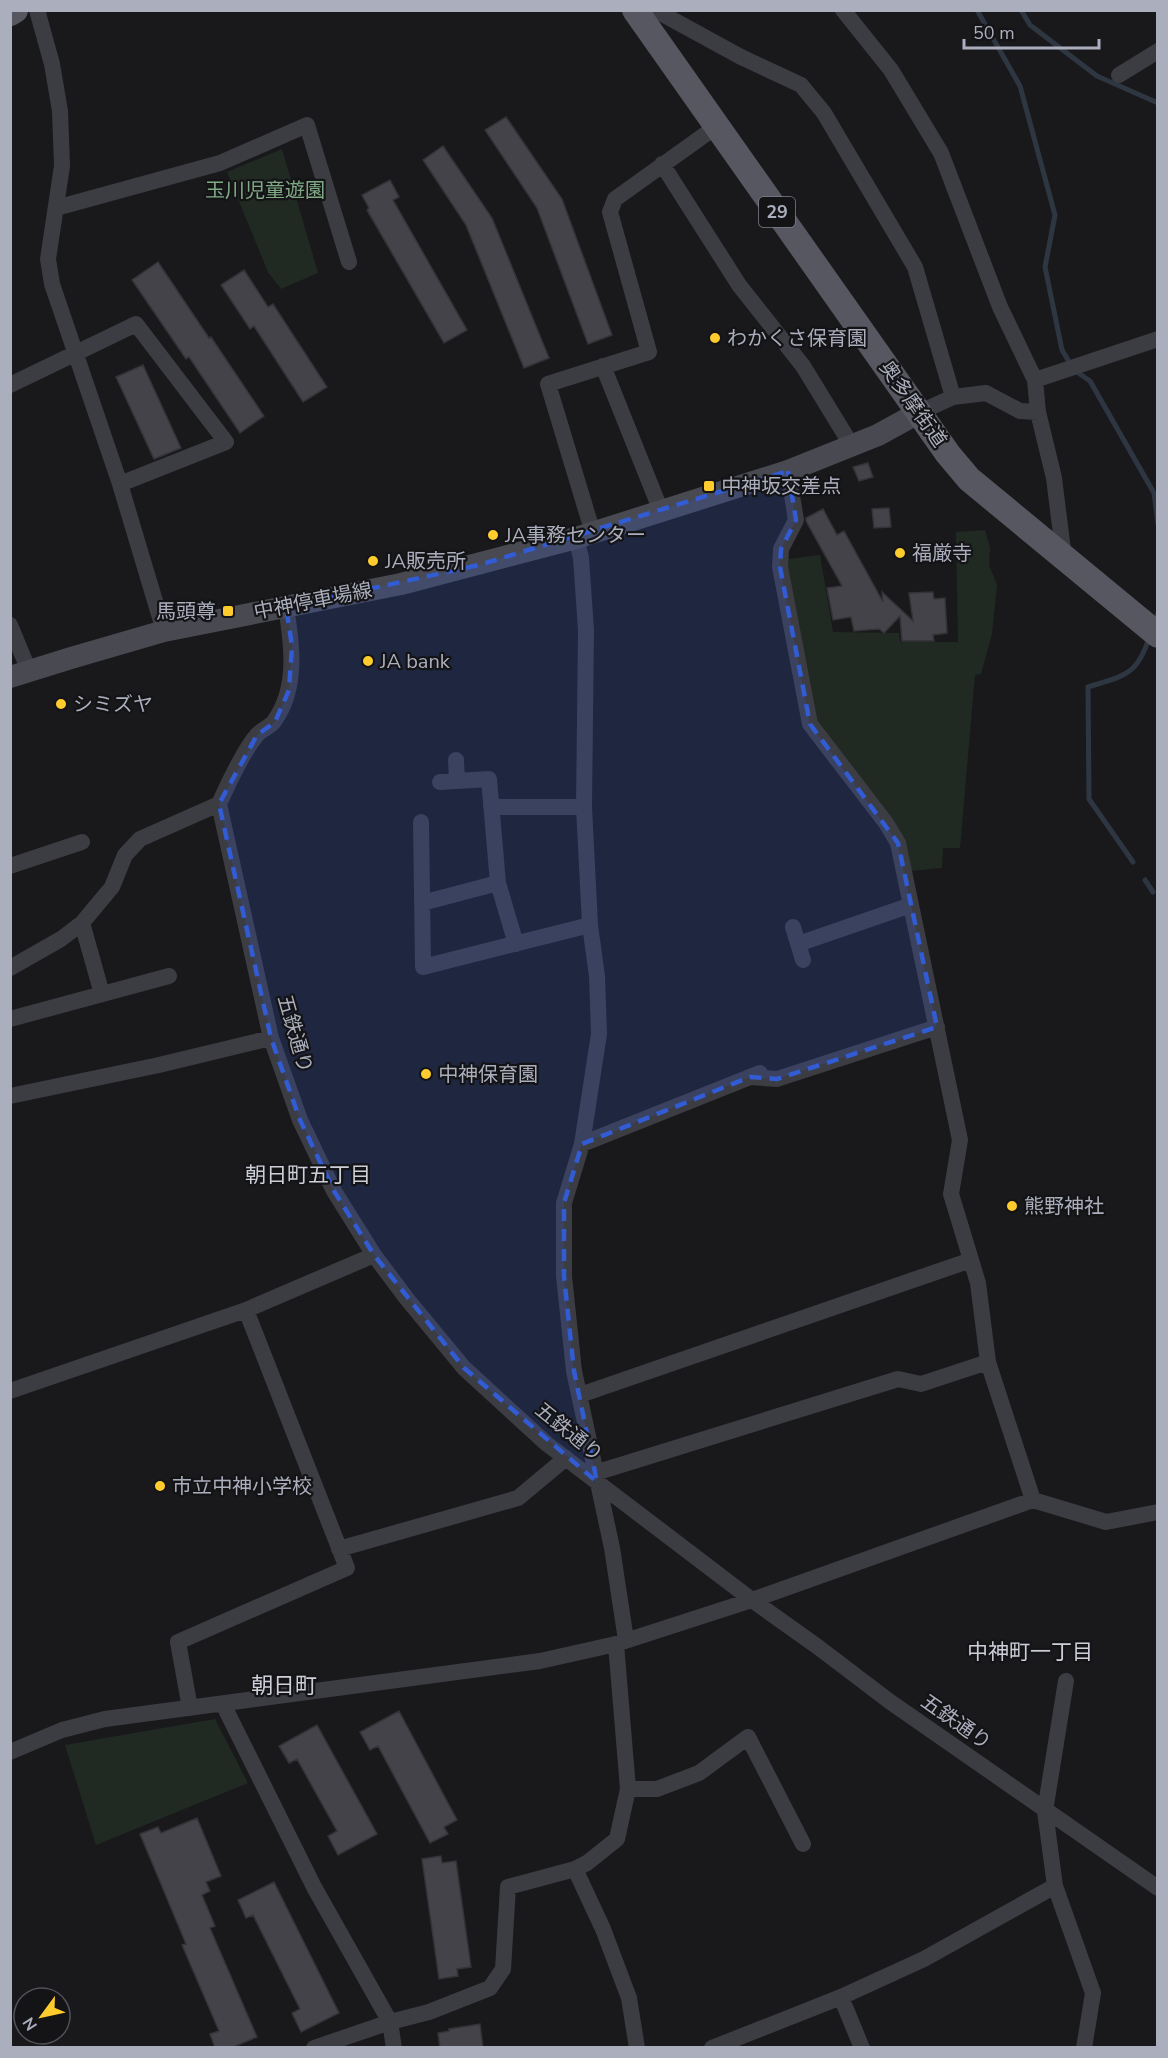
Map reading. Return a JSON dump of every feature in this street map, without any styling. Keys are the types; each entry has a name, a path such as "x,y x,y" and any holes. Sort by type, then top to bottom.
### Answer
{"main road":[{"path":"10,13 15,10"},
{"name":"奥多摩街道","path":"635,10 948,454 969,479 1158,634"},
{"name":"中神停車場線","path":"20,674 164,632 401,584 584,535 788,471 852,446 918,413"}],"street":[{"path":"37,10 52,64 60,111 62,166 48,259 52,284 120,484 164,632"},
{"path":"655,10 741,57 801,85 824,113 915,267 953,397"},
{"path":"843,10 891,70 941,153 1000,307 1035,380 1038,412 1054,478 1064,558"},
{"path":"1119,75 1158,51"},
{"path":"56,208 220,163 306,125 349,262"},
{"path":"314,2048 390,2022 429,2012 490,1988 503,1969 508,1887 575,1869 587,1863 617,1839 628,1789 621,1642 612,1548 574,1371 564,1276 564,1203 582,1144 599,1034 597,976 590,925 584,807 586,630 581,558 584,535 548,384 649,352 610,212 615,199 717,126"},
{"path":"663,164 739,285 803,366 852,446"},
{"path":"10,385 136,324 226,442 120,484"},
{"path":"1035,380 1158,339"},
{"path":"603,366 661,511"},
{"path":"918,413 953,397 986,393 1020,411 1038,412"},
{"path":"788,471 796,520 781,549 780,567 810,724 886,823 898,843 960,1140 951,1194 978,1283 988,1362 1033,1500"},
{"path":"10,968 61,939 82,923 112,887 125,855 140,839 219,804 232,775 257,735 275,722 289,690 292,646 286,607"},
{"path":"10,625 20,674"},
{"path":"456,760 457,781"},
{"path":"440,782 489,779 498,883 516,944"},
{"name":"五鉄通り","path":"219,804 271,1038 300,1120 334,1191 374,1255 464,1368 547,1444 596,1478 752,1600 889,1701 1158,1888"},
{"path":"491,807 584,807"},
{"path":"421,822 423,967 590,925"},
{"path":"10,866 82,842"},
{"path":"422,903 498,883"},
{"path":"803,960 795,936 911,905"},
{"path":"82,923 102,994"},
{"path":"10,1019 169,976"},
{"path":"582,1144 755,1075 777,1079 937,1027"},
{"path":"10,1096 159,1065 271,1038"},
{"path":"10,1391 246,1310 374,1255"},
{"path":"580,1395 971,1260"},
{"path":"190,1708 178,1642 347,1568 246,1310"},
{"path":"596,1478 898,1378 921,1384 988,1362"},
{"path":"339,1549 518,1498 566,1458"},
{"path":"10,1752 62,1730 105,1719 540,1661 621,1642 752,1600 1033,1500 1106,1522 1158,1512"},
{"path":"1066,1681 1045,1811 1054,1886 1093,1994 1084,2048"},
{"path":"223,1704 314,1887 390,2022 394,2048"},
{"path":"628,1789 657,1789 699,1773 748,1737 803,1844"},
{"path":"575,1869 603,1929 629,1998 637,2048"},
{"path":"712,2048 841,1997 924,1959 1054,1886"},
{"path":"841,1997 862,2048"}],"highlighted area":[{"path":"788,471 796,520 781,549 780,567 810,724 898,843 937,1027 777,1079 750,1077 582,1144 564,1203 564,1276 574,1371 597,1482 464,1368 374,1255 334,1191 300,1120 271,1038 219,804 257,735 275,722 289,690 292,646 286,607 479,565"}],"green space":[{"name":"玉川児童遊園","path":"282,149 318,273 281,289 268,272 227,172"},
{"path":"985,530 990,548 989,565 997,585 992,634 981,674 975,675 960,848 943,848 942,868 911,871 815,718 788,577 788,559 820,555 833,632 899,633 900,642 958,642 956,532"},
{"path":"215,1719 248,1783 96,1845 65,1745"}],"building":[{"path":"506,117 562,199 612,335 588,344 537,208 485,130"},
{"path":"443,146 492,218 549,358 524,368 466,225 423,160"},
{"path":"390,180 399,197 393,200 467,330 444,343 367,210 369,208 362,195"},
{"path":"158,262 264,416 240,433 189,357 186,359 132,280"},
{"path":"244,270 268,307 273,304 327,387 303,402 254,326 250,329 221,285"},
{"path":"143,365 181,448 154,459 116,377"},
{"path":"868,463 873,477 859,481 853,467"},
{"path":"889,508 891,527 874,528 872,509"},
{"path":"823,509 837,535 844,531 883,602 882,592 913,621 909,593 933,592 934,599 945,598 947,633 933,635 934,641 902,641 900,616 884,633 879,629 854,631 851,617 833,620 827,588 842,586 806,521 806,518"},
{"path":"399,1711 457,1820 444,1827 448,1834 430,1843 378,1746 370,1750 360,1732"},
{"path":"317,1725 377,1834 338,1855 328,1836 337,1831 297,1759 289,1763 279,1746"},
{"path":"197,1818 221,1876 206,1882 210,1891 202,1895 215,1926 210,1928 257,2037 231,2048 215,2048 210,2034 219,2031 182,1945 186,1944 140,1834 158,1827 161,1833"},
{"path":"441,1856 442,1863 456,1861 471,1967 457,1969 458,1976 439,1979 422,1859"},
{"path":"274,1882 339,2013 301,2032 292,2013 300,2009 253,1915 246,1918 238,1900"},
{"path":"480,2024 483,2048 440,2048 438,2033"}],"waterway":[{"path":"977,10 1020,86 1055,215 1045,267 1062,350 1074,370 1090,381 1154,493 1158,524"},
{"path":"1021,10 1030,25 1097,76 1158,103"},
{"path":"1154,623 1158,613"},
{"path":"1133,862 1089,799 1088,687 1127,673 1139,660 1149,638"},
{"path":"1145,880 1153,892"}],"place":[{"name":"わかくさ保育園","path":"715,338"},
{"name":"中神坂交差点","path":"709,486"},
{"name":"JA事務センター","path":"493,535"},
{"name":"福厳寺","path":"900,553"},
{"name":"JA販売所","path":"373,561"},
{"name":"馬頭尊","path":"228,611"},
{"name":"JA bank","path":"368,661"},
{"name":"シミズヤ","path":"61,704"},
{"name":"中神保育園","path":"426,1074"},
{"name":"熊野神社","path":"1012,1206"},
{"name":"市立中神小学校","path":"160,1486"}],"district":[{"name":"朝日町五丁目","path":"308,1175"},
{"name":"中神町一丁目","path":"1030,1652"},
{"name":"朝日町","path":"284,1686"}]}
